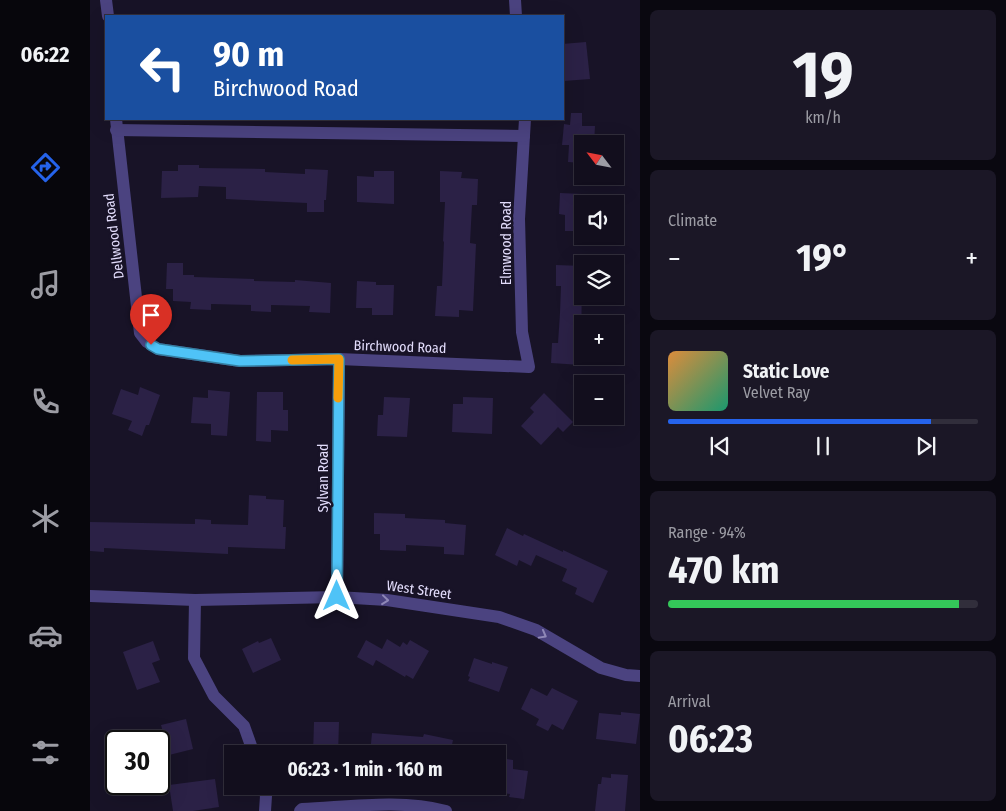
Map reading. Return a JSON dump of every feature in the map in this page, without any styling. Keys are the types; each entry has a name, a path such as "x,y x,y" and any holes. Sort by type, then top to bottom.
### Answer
{"street":[{"path":"106,0 108,15"},
{"path":"514,0 516,15"},
{"name":"Elmwood Road","path":"525,120 519,219 522,332 529,367"},
{"path":"116,125 524,136"},
{"name":"Dellwood Road","path":"116,125 140,333 146,342 151,345"},
{"name":"Birchwood Road","path":"151,345 158,349 240,361 339,359 529,367"},
{"name":"Sylvan Road","path":"337,596 339,359"},
{"name":"West Street","path":"90,596 196,600 337,596 387,600 499,617 536,630 602,668 626,675 640,676"},
{"path":"196,600 194,658 214,696 244,726 251,745"},
{"path":"265,811 266,795"},
{"path":"300,811 302,809 391,805 434,808 446,811"}],"building":[{"path":"586,42 590,79 564,81 564,44"},
{"path":"571,113 582,113 582,126 595,126 594,135 574,135 574,162 568,162 569,145 562,145 564,124 570,125"},
{"path":"178,165 199,165 199,168 265,169 265,172 305,174 305,169 328,170 324,212 307,212 307,203 226,199 226,187 199,186 198,197 161,198 162,171 178,171"},
{"path":"374,171 394,171 394,204 357,202 357,176 374,177"},
{"path":"440,171 462,172 461,178 478,179 477,205 472,205 470,243 476,244 473,311 459,310 459,317 435,316 437,286 442,286 444,241 445,202 440,202"},
{"path":"560,193 582,194 574,195 574,231 565,231 565,215 559,214"},
{"path":"167,263 183,263 183,275 194,275 194,277 331,283 330,313 309,312 310,306 271,305 271,312 251,311 251,305 211,304 211,310 190,309 191,302 173,301 173,289 166,289"},
{"path":"556,265 574,266 574,305 582,305 582,315 574,315 574,365 551,363 552,343 558,343 560,313 561,286 556,286"},
{"path":"357,281 376,282 376,285 394,285 393,315 372,315 372,308 356,308"},
{"path":"140,387 160,395 149,425 146,425 142,436 128,430 132,421 112,414 121,389 138,395"},
{"path":"208,390 230,392 227,436 211,435 211,424 191,423 193,397 208,398"},
{"path":"257,392 283,392 283,410 288,410 288,431 271,430 271,442 256,441"},
{"path":"544,393 573,422 563,432 558,427 541,445 521,426 534,412 530,408"},
{"path":"384,397 410,398 407,437 377,436 378,415 383,415"},
{"path":"463,397 493,398 492,434 452,432 453,404 463,404"},
{"path":"249,495 266,496 266,499 284,500 283,527 286,527 285,549 228,547 228,554 104,548 104,552 90,551 90,522 195,524 195,519 211,520 211,524 248,525"},
{"path":"374,513 405,514 405,518 445,520 445,523 466,525 464,555 444,554 444,547 406,545 406,551 380,550 380,534 374,534"},
{"path":"507,528 563,552 563,550 608,571 593,603 575,594 577,588 562,581 567,569 536,555 531,566 519,560 517,566 495,555"},
{"path":"271,638 281,660 253,673 242,649 258,641 259,643"},
{"path":"387,639 400,647 403,642 407,645 410,640 429,651 413,679 406,675 405,677 376,660 373,666 357,657 366,640 382,649"},
{"path":"153,641 160,660 152,663 160,682 137,690 123,652"},
{"path":"474,658 508,667 499,692 468,681"},
{"path":"531,688 547,696 552,688 578,701 563,730 552,724 548,731 536,725 539,719 521,709"},
{"path":"621,712 640,714 636,744 596,739 599,713 621,715"},
{"path":"186,719 193,749 170,755 170,730 162,730 161,725"},
{"path":"314,722 339,722 338,745 313,745"},
{"path":"372,733 423,737 424,734 453,740 452,745 371,745"},
{"path":"506,759 513,760 513,769 528,771 524,799 509,797 510,794 506,793"},
{"path":"611,774 628,775 625,811 595,811 598,784 601,784 602,777 611,778"},
{"path":"215,779 219,807 193,811 173,811 170,785"}],"slow traffic":[{"path":"292,360 339,359 338,398"}],"route":[{"path":"151,345 158,349 240,361 339,359 337,596"}]}
